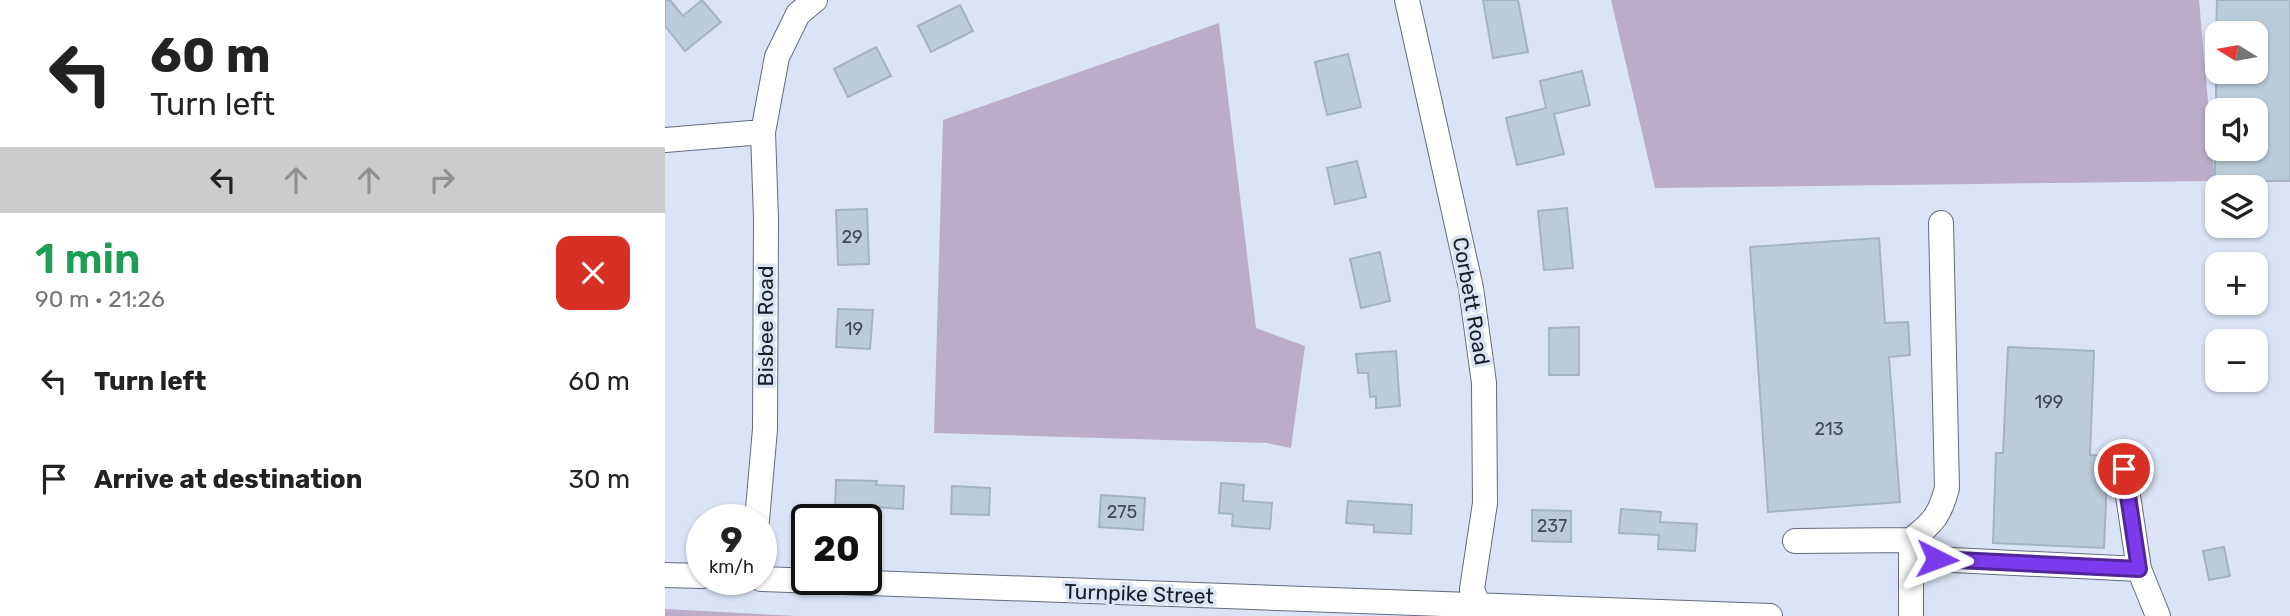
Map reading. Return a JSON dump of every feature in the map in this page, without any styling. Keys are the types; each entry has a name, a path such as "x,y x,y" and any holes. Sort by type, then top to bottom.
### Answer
{"street":[{"path":"665,140 763,132 777,57 798,13 815,0"},
{"name":"Corbett Road","path":"1407,0 1471,288 1485,383 1485,503 1472,589 1479,611"},
{"name":"Bisbee Road","path":"758,504 765,429 766,233 763,132"},
{"path":"1911,616 1912,549 1941,511 1947,488 1941,223"},
{"path":"2124,469 2139,569 2158,616"},
{"path":"1795,541 2139,569"},
{"path":"665,575 686,576"},
{"name":"Turnpike Street","path":"777,580 1479,611 1769,616"},
{"path":"1097,593 1107,616"}],"shaded area":[{"path":"1611,0 2199,0 2208,98 2205,98 2205,161 2213,161 2214,175 2205,175 2205,181 1655,188"},
{"path":"1219,23 1256,328 1305,346 1291,448 1267,443 934,433 943,120"},
{"path":"665,609 797,616 665,616"}],"building":[{"path":"665,0 670,0 683,16 702,0 721,22 685,51 665,26"},
{"path":"1483,0 1518,0 1528,52 1493,58"},
{"path":"2217,0 2290,0 2290,181 2268,181 2268,175 2215,175 2215,161 2268,161 2268,98 2216,98 2216,84 2268,84 2268,21 2216,21"},
{"path":"960,5 973,31 931,52 918,26"},
{"path":"876,47 891,76 848,97 834,69"},
{"path":"1348,54 1361,107 1327,115 1315,62"},
{"path":"1582,71 1590,105 1554,114 1564,154 1517,165 1506,118 1546,108 1540,81"},
{"path":"1357,161 1366,197 1335,204 1327,168"},
{"path":"1567,208 1573,268 1544,270 1538,211"},
{"path":"867,209 869,264 838,265 836,210"},
{"path":"1879,238 1885,323 1908,322 1910,355 1889,357 1900,502 1768,512 1750,247"},
{"path":"1380,252 1390,301 1361,308 1350,259"},
{"path":"838,309 873,310 870,349 836,347"},
{"path":"1579,327 1579,375 1549,375 1549,328"},
{"path":"2008,347 2094,351 2090,455 2108,456 2104,548 1993,543 1996,453 2003,453"},
{"path":"1396,351 1400,406 1376,408 1376,396 1370,397 1368,373 1358,373 1356,354"},
{"path":"836,480 877,481 876,485 904,486 903,509 882,508 882,504 835,504"},
{"path":"1221,483 1244,485 1243,501 1272,503 1270,529 1232,526 1233,514 1219,513"},
{"path":"952,486 990,488 989,515 951,514"},
{"path":"1101,495 1145,498 1143,530 1099,527"},
{"path":"1348,501 1412,505 1411,534 1374,532 1374,525 1346,523"},
{"path":"1621,509 1661,512 1660,522 1697,524 1695,551 1658,549 1659,535 1619,533"},
{"path":"1532,510 1571,511 1571,542 1532,541"},
{"path":"2224,547 2230,576 2209,580 2203,551"}],"route":[{"path":"1937,559 2139,569 2124,469"}]}
